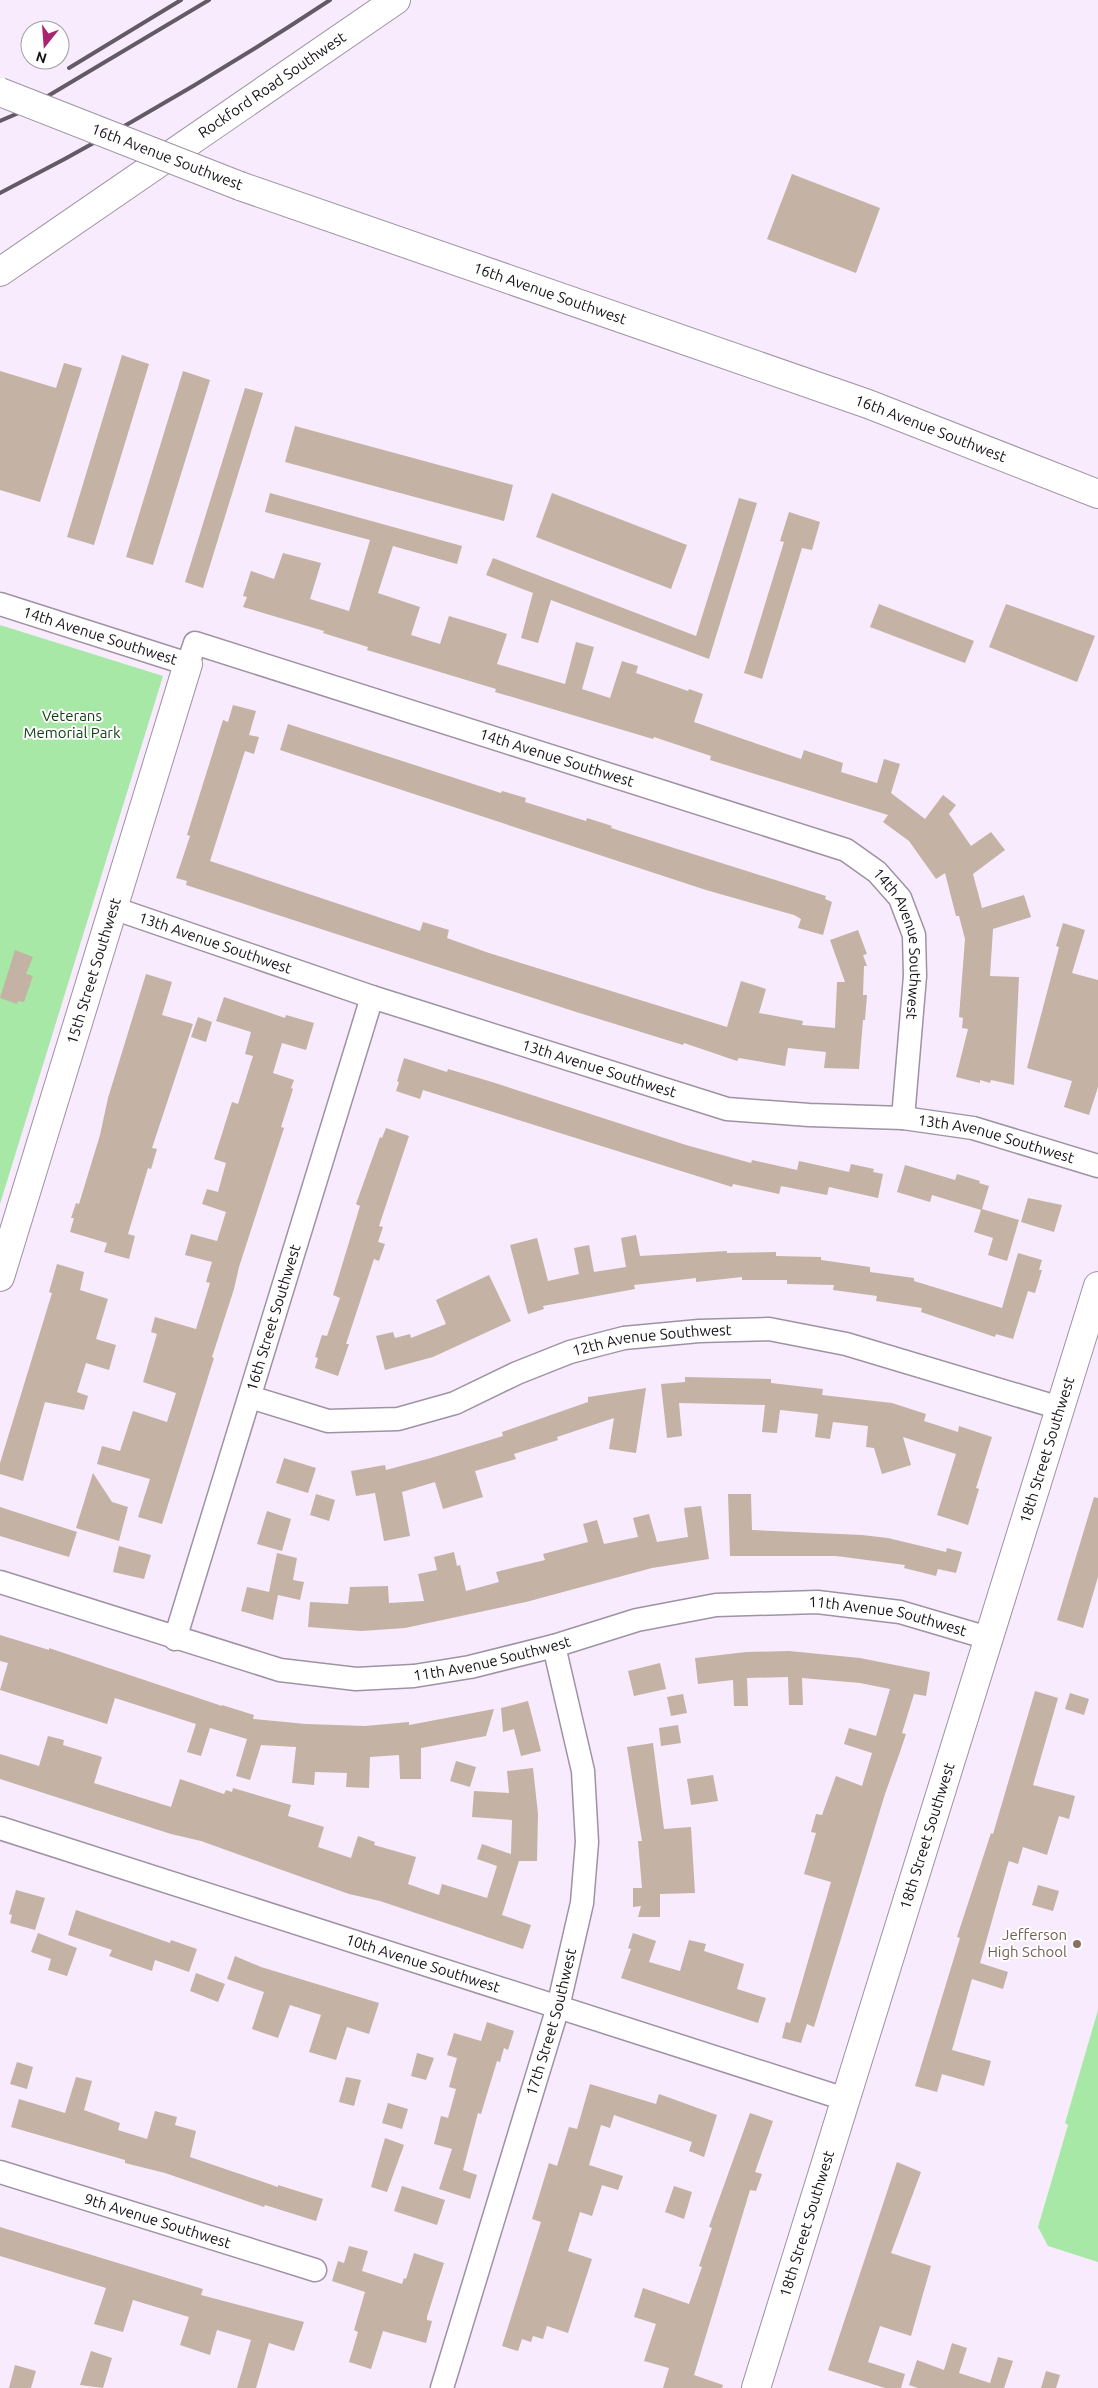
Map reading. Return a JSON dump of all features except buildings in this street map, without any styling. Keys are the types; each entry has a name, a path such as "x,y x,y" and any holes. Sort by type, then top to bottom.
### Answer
{"street":[{"name":"Rockford Road Southwest","path":"0,272 396,0"},
{"name":"16th Avenue Southwest","path":"0,92 240,186 868,404 1098,494"},
{"name":"14th Avenue Southwest","path":"0,604 188,664 195,643 846,850 876,872 900,898 914,935 916,976 904,1118"},
{"name":"15th Street Southwest","path":"0,1277 188,664"},
{"name":"13th Avenue Southwest","path":"114,908 372,997 727,1109 809,1115 904,1118 973,1128 1098,1166"},
{"name":"16th Street Southwest","path":"176,1639 372,997"},
{"name":"18th Street Southwest","path":"758,2387 845,2098 1098,1286"},
{"name":"12th Avenue Southwest","path":"250,1397 328,1421 398,1419 454,1403 517,1373 570,1352 624,1338 699,1331 770,1329 846,1344 1060,1408"},
{"name":"11th Avenue Southwest","path":"0,1582 176,1639 280,1670 356,1679 414,1676 470,1667 554,1646 637,1620 716,1606 817,1602 900,1612 988,1638"},
{"name":"17th Street Southwest","path":"442,2388 558,2007 582,1903 588,1842 583,1771 554,1646"},
{"name":"10th Avenue Southwest","path":"0,1828 845,2098"},
{"name":"9th Avenue Southwest","path":"0,2172 315,2270"}],"green space":[{"name":"Veterans Memorial Park","path":"0,625 163,676 0,1204"},
{"path":"1098,2010 1098,2262 1048,2246 1038,2227 1068,2125 1065,2123"}],"railway":[{"path":"70,67 181,0"},
{"path":"0,121 21,112 209,0"},
{"path":"0,193 168,101 250,52 330,0"}],"place":[{"name":"Jefferson High School","path":"1077,1944"}]}
